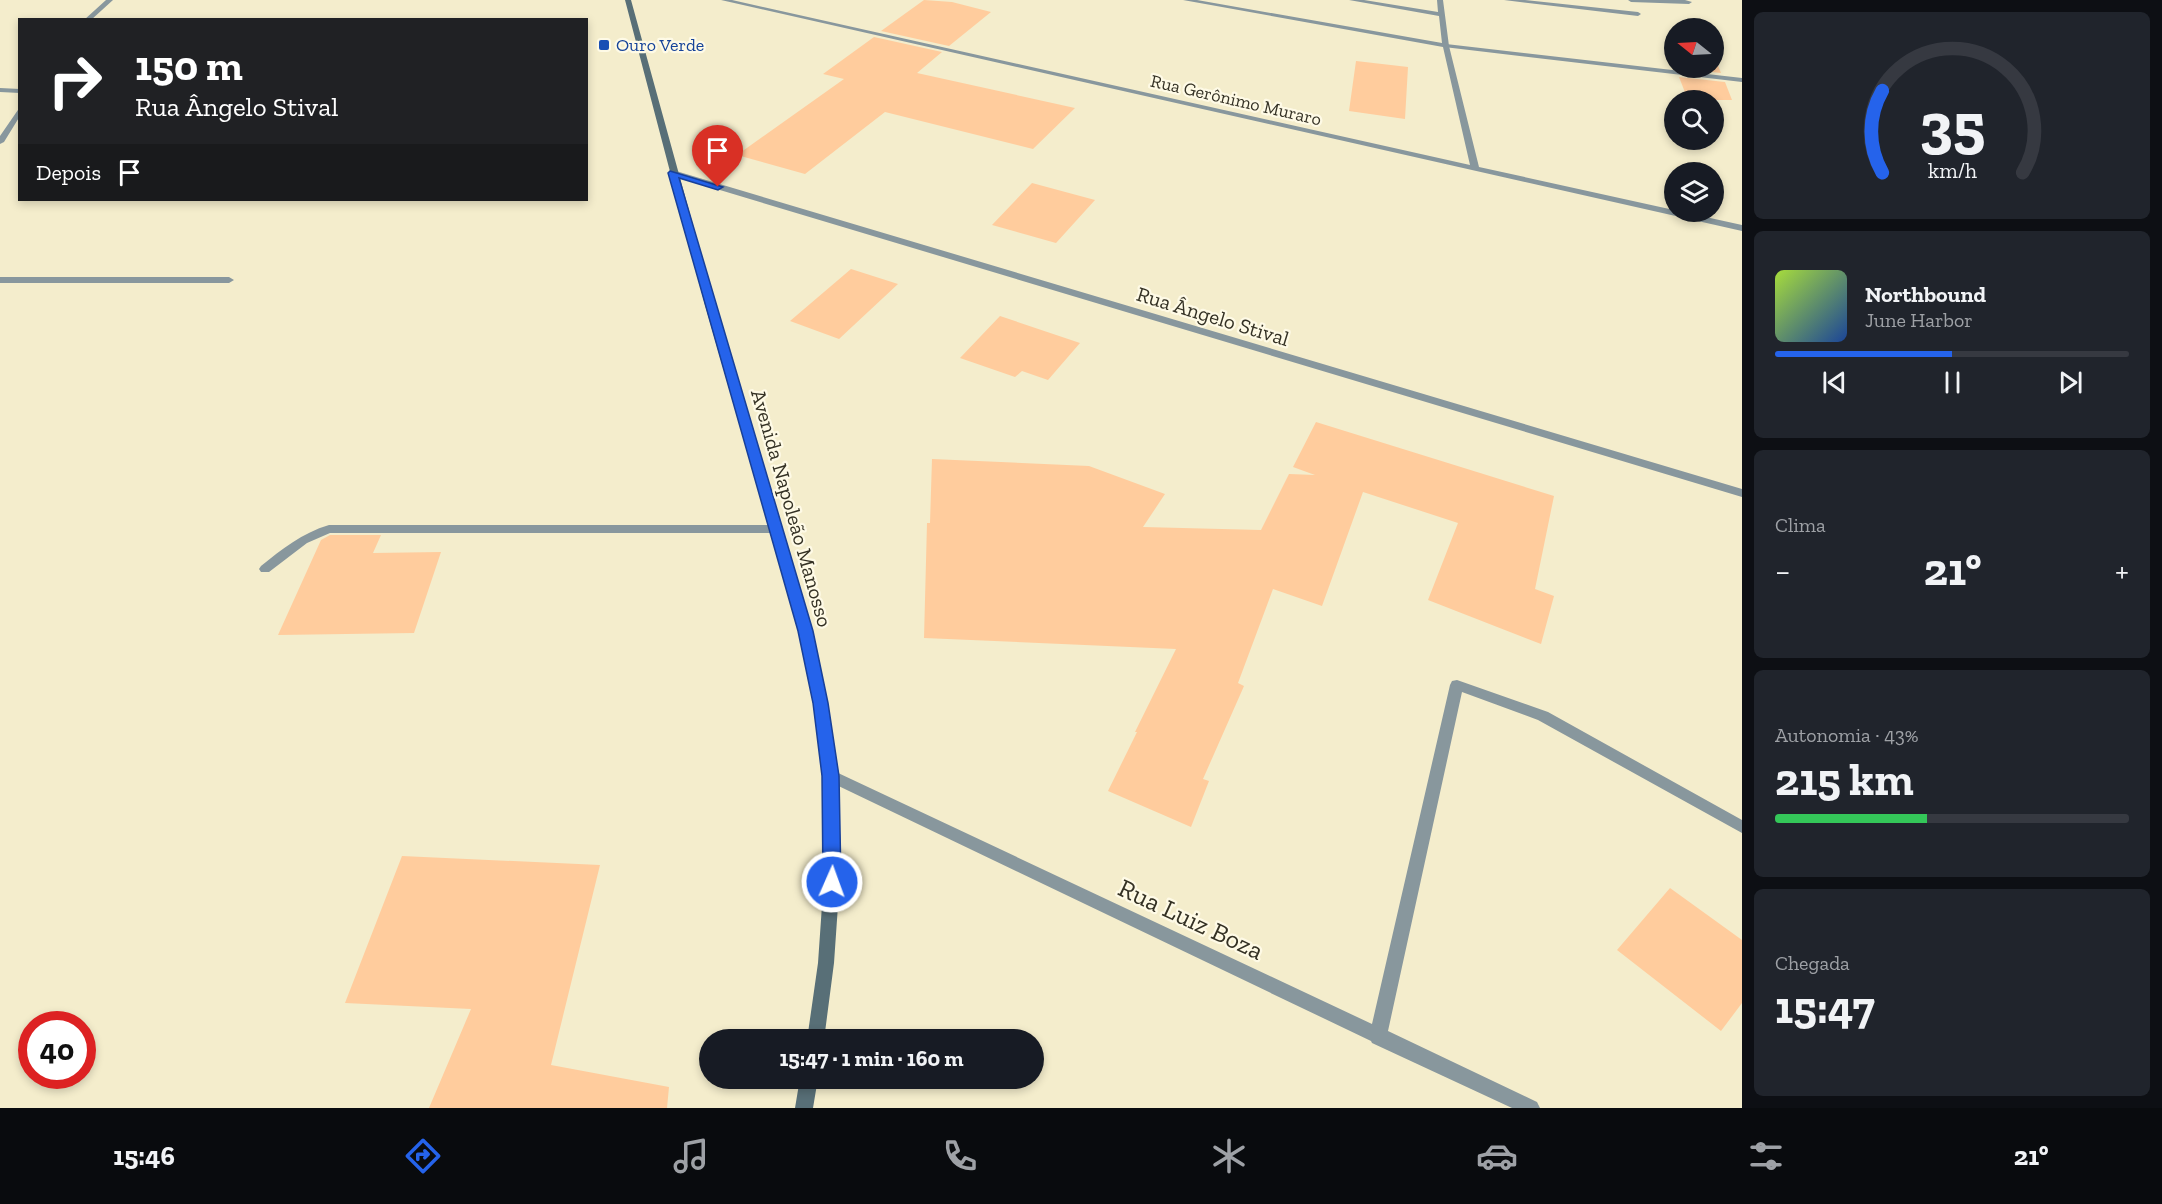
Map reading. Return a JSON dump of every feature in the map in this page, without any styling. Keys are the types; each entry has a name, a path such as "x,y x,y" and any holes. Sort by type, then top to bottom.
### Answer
{"street":[{"path":"89,18 110,0"},
{"name":"Avenida Napoleão Manosso","path":"627,0 673,173 805,631 820,703 831,776 833,862 826,963 817,1029"},
{"name":"Rua Gerônimo Muraro","path":"724,0 1742,228"},
{"path":"1186,0 1446,46 1742,80"},
{"path":"1352,0 1441,14"},
{"path":"1440,0 1446,46 1475,168"},
{"path":"1507,0 1638,14"},
{"path":"1631,0 1689,2"},
{"path":"0,90 18,91"},
{"path":"0,142 18,112"},
{"name":"Rua Ângelo Stival","path":"673,173 1742,493"},
{"path":"0,280 229,280"},
{"path":"265,569 300,541 312,534 329,529 776,529"},
{"path":"1378,1037 1457,685 1543,716 1742,826"},
{"name":"Rua Luiz Boza","path":"831,776 1531,1108"},
{"path":"804,1108 807,1089"}],"building":[{"path":"924,0 952,2 991,12 949,46 881,31"},
{"path":"874,37 942,52 917,73 1075,108 1033,149 885,112 805,174 737,155 844,79 823,74"},
{"path":"1356,61 1408,67 1405,119 1349,111"},
{"path":"1679,78 1725,82 1732,100 1724,100 1724,90 1684,90"},
{"path":"1032,183 1095,200 1056,243 992,225"},
{"path":"851,269 898,284 839,339 790,321"},
{"path":"1000,316 1080,343 1048,380 1022,371 1015,377 960,358"},
{"path":"1316,422 1554,496 1535,589 1554,596 1541,644 1428,600 1458,523 1363,492 1322,606 1273,589 1238,683 1244,686 1203,779 1209,781 1191,827 1108,791 1176,649 924,638 927,523 930,523 932,459 1089,466 1165,494 1143,527 1261,530 1289,474 1315,475 1293,467"},
{"path":"330,535 381,535 373,553 441,552 414,633 278,635 321,540"},
{"path":"402,856 600,865 551,1065 669,1087 667,1108 429,1108 471,1009 345,1003"},
{"path":"1670,888 1742,940 1742,1003 1721,1031 1617,950"}],"place":[{"name":"Ouro Verde","path":"604,45"}],"route":[{"path":"718,187 673,173 805,631 820,703 831,776 832,882"}]}
